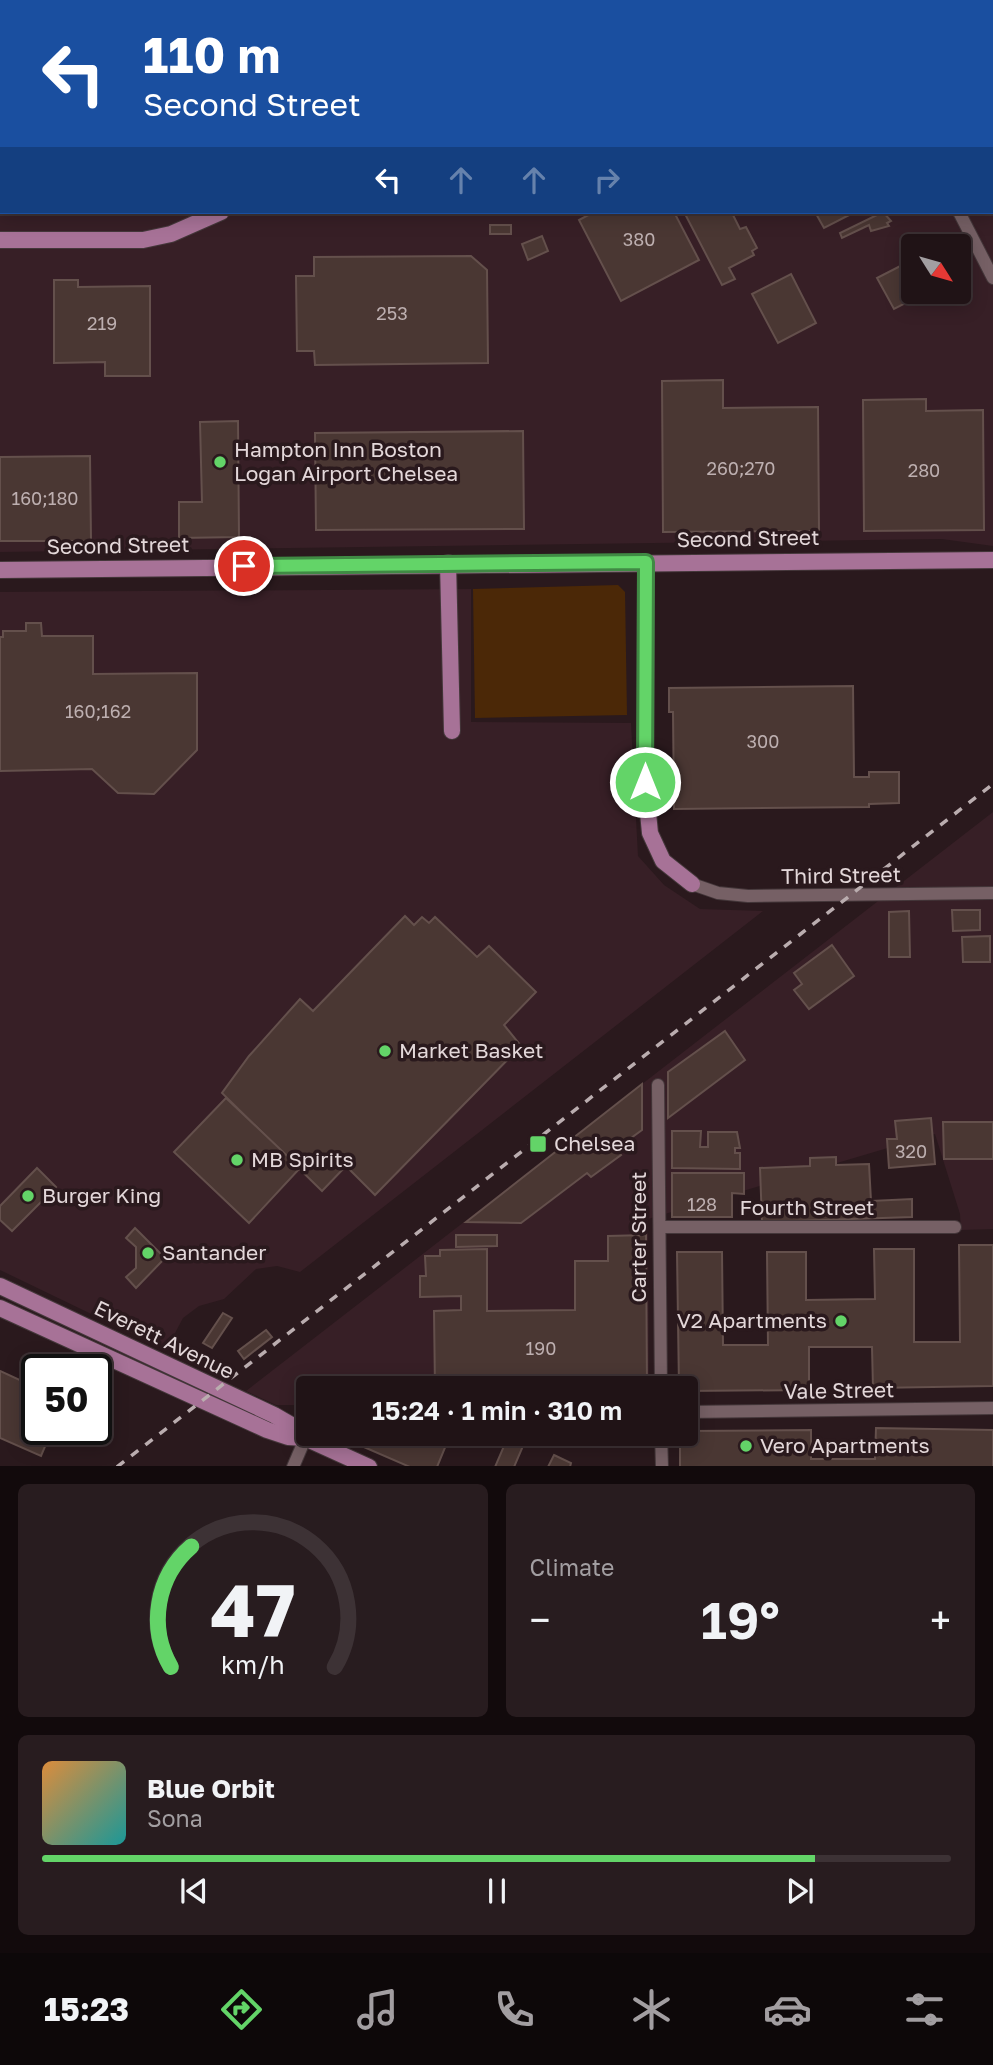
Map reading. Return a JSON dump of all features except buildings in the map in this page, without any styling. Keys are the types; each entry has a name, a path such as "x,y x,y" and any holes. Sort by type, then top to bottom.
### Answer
{"main road":[{"path":"0,240 143,240 171,234 216,214"},
{"name":"Second Street","path":"0,570 448,563 993,560"},
{"path":"646,562 645,782 650,834 663,861 692,884"},
{"path":"448,563 452,730"},
{"name":"Everett Avenue","path":"0,1286 274,1415 296,1429"},
{"name":"Everett Avenue","path":"0,1308 275,1433 296,1434"},
{"name":"Everett Avenue","path":"328,1446 369,1466"}],"street":[{"path":"960,214 993,278"},
{"name":"Third Street","path":"692,884 718,894 748,896 993,892"},
{"name":"Carter Street","path":"658,1086 661,1376"},
{"name":"Fourth Street","path":"660,1227 955,1227"},
{"name":"Vale Street","path":"698,1412 993,1408"},
{"path":"293,1466 301,1446"},
{"path":"661,1446 662,1466"}],"shaded area":[{"path":"0,214 993,214 993,546 942,539 0,552"},
{"path":"618,585 625,592 627,715 475,718 473,589"},
{"path":"471,589 471,722 631,723 638,856 664,885 700,909 763,911 300,1272 277,1266 256,1269 224,1299 199,1306 183,1318 166,1350 0,1270 0,592"},
{"path":"993,812 993,1229 961,1230 960,1214 935,1134 648,1219 649,1376 296,1376 296,1405 276,1405 246,1391"}],"railway":[{"path":"118,1466 993,784"}],"place":[{"name":"Hampton Inn Boston Logan Airport Chelsea","path":"220,462"},
{"name":"Market Basket","path":"385,1051"},
{"name":"Chelsea","path":"538,1144"},
{"name":"MB Spirits","path":"237,1160"},
{"name":"Burger King","path":"28,1196"},
{"name":"Santander","path":"148,1253"},
{"name":"V2 Apartments","path":"841,1321"},
{"name":"Vero Apartments","path":"746,1446"}],"route":[{"path":"244,566 646,562 645,782"}]}
